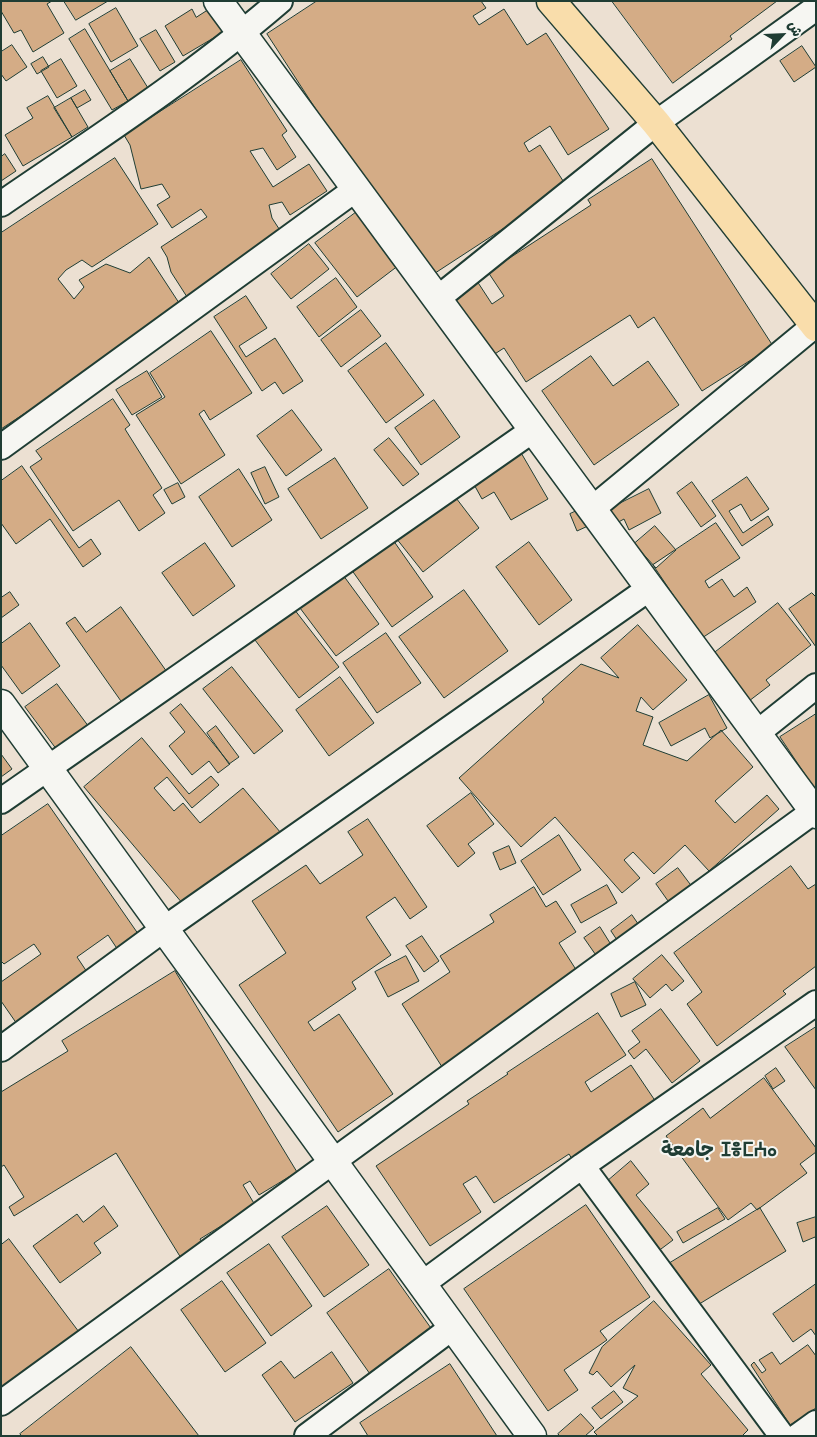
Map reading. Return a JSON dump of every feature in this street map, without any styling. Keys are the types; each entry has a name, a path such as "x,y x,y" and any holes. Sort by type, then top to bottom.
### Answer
{"main road":[{"path":"551,1 656,123 815,326"}],"street":[{"path":"1,1403 815,812 218,1"},
{"path":"1,204 131,116 242,34 280,1"},
{"path":"437,299 656,123 816,8"},
{"path":"1,447 356,189"},
{"path":"592,509 815,326"},
{"path":"1,801 533,430"},
{"path":"1,1049 164,930 650,588"},
{"path":"757,733 816,686"},
{"path":"1,704 532,1436"},
{"path":"422,1284 582,1166 816,1003"},
{"path":"582,1166 782,1436"},
{"path":"307,1436 453,1327"},
{"path":"798,1436 816,1423"}],"building":[{"path":"1,1 52,1 47,4 64,33 33,52 21,30 14,33 1,11"},
{"path":"64,1 108,1 76,20"},
{"path":"317,1 481,1 486,8 473,16 479,25 504,9 527,45 546,33 609,129 568,155 550,126 524,143 529,152 540,145 567,187 426,279 267,34"},
{"path":"612,1 777,1 730,36 732,39 673,83"},
{"path":"213,7 227,30 183,56 165,26 192,9 196,17"},
{"path":"116,8 138,46 111,62 89,24"},
{"path":"85,29 128,101 112,110 69,39"},
{"path":"156,30 175,62 160,71 140,39"},
{"path":"12,45 27,67 6,81 1,74 1,52"},
{"path":"802,46 816,67 794,82 780,61"},
{"path":"43,57 49,67 37,74 31,64"},
{"path":"61,59 77,86 57,98 41,71"},
{"path":"130,59 148,88 128,101 110,71"},
{"path":"241,60 287,131 282,135 296,157 277,170 263,148 250,151 273,187 309,164 327,191 290,215 282,202 269,205 272,218 285,238 189,300 171,272 167,257 161,247 207,217 201,209 172,228 157,205 170,197 162,184 141,189 130,145 124,135"},
{"path":"85,90 91,100 77,108 71,98"},
{"path":"48,96 72,137 23,166 5,135 33,118 27,108"},
{"path":"71,98 88,127 72,137 54,108"},
{"path":"5,154 16,171 1,181 1,157"},
{"path":"115,158 158,224 92,267 82,260 66,270 58,279 74,299 84,287 79,280 106,264 130,273 149,257 183,309 1,429 1,233"},
{"path":"652,159 773,346 702,391 654,317 638,328 630,315 526,382 504,348 490,357 449,295 475,278 492,304 504,296 488,272 591,205 588,200"},
{"path":"362,208 403,262 357,297 315,243"},
{"path":"309,244 329,269 291,299 271,274"},
{"path":"336,278 357,307 319,337 297,307"},
{"path":"246,296 267,328 239,346 246,357 275,338 303,381 283,394 275,382 262,391 214,317"},
{"path":"361,310 381,336 341,367 321,340"},
{"path":"211,331 252,393 210,420 204,410 199,414 225,455 181,484 136,415 165,397 150,373"},
{"path":"386,343 424,395 386,423 348,371"},
{"path":"591,356 613,386 648,361 679,405 594,465 542,391"},
{"path":"147,371 162,397 132,415 116,390"},
{"path":"113,399 130,425 125,429 162,488 153,495 165,513 139,531 119,500 73,531 30,467 42,459 36,451"},
{"path":"434,400 460,437 421,465 395,428"},
{"path":"292,410 322,450 286,476 257,436"},
{"path":"389,438 419,474 403,486 374,450"},
{"path":"520,451 548,499 511,520 494,492 482,499 471,479"},
{"path":"335,458 368,508 321,539 288,489"},
{"path":"22,466 79,548 91,539 101,554 83,567 50,519 16,544 1,523 1,481"},
{"path":"265,467 279,497 265,504 251,473"},
{"path":"239,469 272,520 232,547 199,497"},
{"path":"747,477 769,509 751,521 741,504 729,511 743,533 768,516 773,525 742,546 712,501"},
{"path":"692,482 716,516 701,527 677,493"},
{"path":"178,483 185,497 172,504 164,490"},
{"path":"649,489 661,513 629,530 624,519 613,525 605,511"},
{"path":"453,494 479,528 423,572 396,538"},
{"path":"605,498 612,515 577,531 570,514"},
{"path":"716,523 740,558 705,581 709,588 722,579 734,597 747,587 756,602 702,638 653,565"},
{"path":"655,526 676,550 656,568 634,544"},
{"path":"393,540 433,597 392,627 351,569"},
{"path":"529,542 572,600 539,625 496,567"},
{"path":"205,543 235,586 193,616 162,573"},
{"path":"343,575 379,624 336,656 300,608"},
{"path":"464,590 508,651 444,698 399,637"},
{"path":"10,592 19,605 1,618 1,598"},
{"path":"812,593 816,597 816,647 789,609"},
{"path":"778,603 811,645 766,680 770,685 749,701 713,654"},
{"path":"121,607 167,672 123,704 66,623 75,617 86,632"},
{"path":"294,609 339,667 299,698 255,640"},
{"path":"30,623 60,666 22,694 1,665 1,644"},
{"path":"638,625 687,680 653,710 641,697 636,711 653,717 643,745 687,761 721,730 753,767 715,801 735,823 767,795 779,809 709,871 685,845 654,874 633,852 624,860 640,878 622,893 555,817 521,847 459,778 544,702 542,699 581,664 619,678 601,658"},
{"path":"386,633 421,683 377,713 343,663"},
{"path":"232,667 283,731 254,754 203,689"},
{"path":"340,677 374,723 329,756 296,710"},
{"path":"57,684 89,727 57,750 25,707"},
{"path":"709,695 727,728 710,738 705,728 671,746 659,723"},
{"path":"181,704 230,764 218,773 209,761 192,775 169,746 185,732 170,713"},
{"path":"816,714 816,791 780,737"},
{"path":"216,726 239,757 229,764 207,733"},
{"path":"142,738 189,794 211,776 219,785 192,808 167,777 154,788 174,811 183,803 200,823 243,788 286,839 194,917 84,787"},
{"path":"1,754 12,769 1,777"},
{"path":"471,793 494,824 468,844 475,853 458,867 427,826"},
{"path":"48,804 141,938 120,953 108,935 77,957 87,972 17,1024 1,1001 1,982 41,954 34,944 4,964 1,961 1,836"},
{"path":"368,819 427,907 410,919 395,897 366,917 391,955 352,982 356,989 308,1022 314,1031 339,1014 393,1094 338,1132 239,985 286,953 252,901 306,865 320,884 363,855 348,832"},
{"path":"559,835 581,870 543,895 521,861"},
{"path":"509,846 516,863 500,870 493,853"},
{"path":"791,866 808,889 816,884 816,966 783,991 786,994 717,1046 687,1004 702,992 674,953"},
{"path":"678,868 696,892 673,908 656,884"},
{"path":"607,885 617,903 581,923 571,905"},
{"path":"534,887 546,907 556,901 576,932 559,943 582,979 444,1070 402,1004 450,972 440,956 494,922 490,915"},
{"path":"632,915 643,931 621,946 611,931"},
{"path":"600,927 615,951 600,961 584,938"},
{"path":"422,936 439,961 424,972 406,946"},
{"path":"662,955 684,981 672,991 666,984 650,998 633,979"},
{"path":"406,956 419,981 388,997 375,972"},
{"path":"175,971 297,1172 259,1195 250,1181 243,1185 255,1205 200,1239 203,1244 181,1258 116,1153 14,1216 9,1207 24,1197 4,1165 1,1167 1,1092 68,1051 62,1041"},
{"path":"635,982 646,1005 621,1017 611,994"},
{"path":"661,1009 700,1061 672,1083 646,1049 634,1059 628,1051 640,1042 632,1031"},
{"path":"598,1013 626,1055 585,1082 591,1092 631,1065 656,1102 572,1159 569,1154 494,1203 476,1176 463,1184 481,1212 430,1246 376,1166 469,1104 467,1101 507,1073"},
{"path":"816,1027 816,1090 785,1047"},
{"path":"776,1068 785,1081 773,1089 765,1076"},
{"path":"764,1078 816,1148 816,1152 800,1164 807,1173 757,1210 751,1203 728,1220 666,1136 703,1108 710,1118"},
{"path":"631,1161 649,1184 636,1195 673,1240 657,1252 603,1185"},
{"path":"586,1205 650,1297 600,1331 607,1340 564,1370 578,1390 548,1411 464,1289"},
{"path":"104,1206 118,1226 94,1243 101,1253 60,1283 33,1246 77,1214 83,1222"},
{"path":"327,1206 369,1265 324,1297 282,1237"},
{"path":"718,1208 725,1219 683,1243 677,1232"},
{"path":"760,1208 786,1251 696,1306 670,1263"},
{"path":"816,1217 816,1240 815,1237 803,1242 797,1223"},
{"path":"9,1239 79,1332 1,1390 1,1245"},
{"path":"269,1244 312,1306 271,1336 227,1273"},
{"path":"389,1269 433,1331 370,1374 327,1313"},
{"path":"222,1281 266,1343 225,1372 181,1310"},
{"path":"816,1284 816,1336 811,1329 793,1342 773,1314"},
{"path":"654,1301 711,1365 701,1374 748,1430 742,1436 598,1436 594,1432 638,1396 623,1388 635,1365 611,1387 597,1371 593,1375 589,1373 602,1347"},
{"path":"808,1345 816,1356 816,1408 790,1425 751,1365 754,1362 762,1373 766,1370 759,1360 772,1352 780,1364"},
{"path":"131,1347 199,1436 22,1436 20,1434"},
{"path":"332,1352 353,1383 295,1422 262,1375 281,1361 294,1378"},
{"path":"450,1364 497,1436 368,1436 360,1423"},
{"path":"614,1391 623,1402 601,1419 592,1408"},
{"path":"581,1414 594,1428 585,1436 560,1436 558,1434"}],"district":[{"name":"جامعة ⵊⴻⵎⵄⴰ","path":"719,1150"}]}
